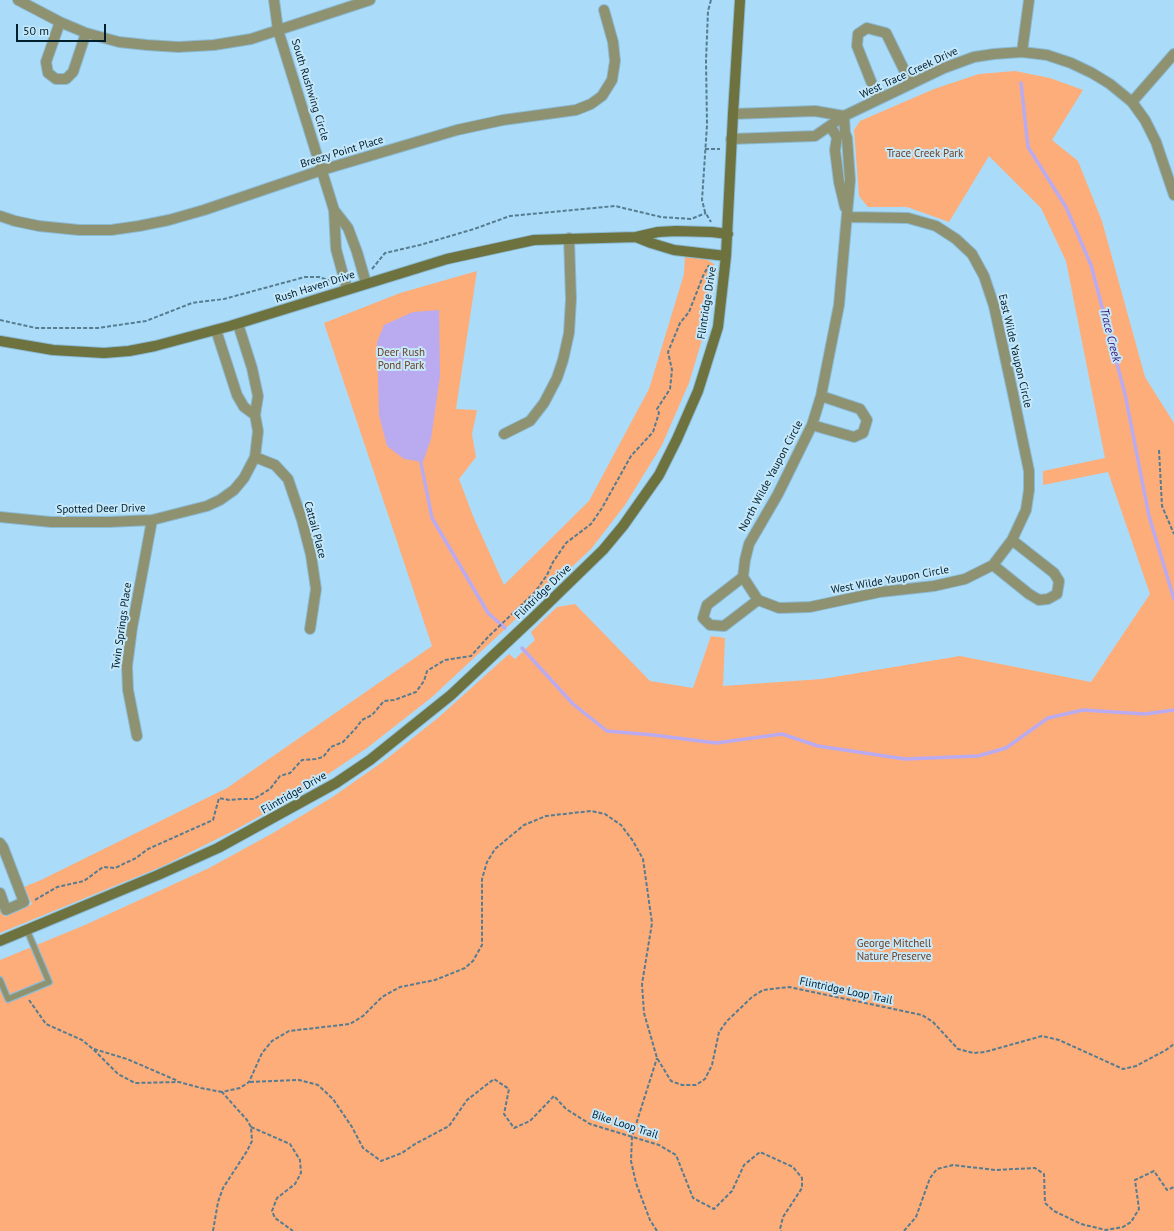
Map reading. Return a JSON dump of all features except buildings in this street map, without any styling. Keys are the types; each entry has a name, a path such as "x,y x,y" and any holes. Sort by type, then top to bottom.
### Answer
{"street":[{"path":"18,0 86,34 119,42 178,47 214,45 251,39 370,0"},
{"name":"South Rushwing Circle","path":"274,0 278,30 334,210 336,249 347,290"},
{"name":"Flintridge Drive","path":"0,941 158,876 218,848 336,783 370,760 451,695 534,618 603,550 623,526 659,474 677,439 698,390 718,327 728,234 731,139 740,0"},
{"path":"1022,52 1029,0"},
{"name":"Breezy Point Place","path":"0,216 39,226 79,230 111,230 140,226 169,220 204,210 322,170 457,130 503,120 576,110 591,104 602,96 612,80 615,61 613,42 604,10"},
{"path":"60,22 46,62 48,73 56,79 66,79 73,72 86,34"},
{"path":"878,100 857,46 858,34 867,28 886,33 911,84"},
{"name":"West Trace Creek Drive","path":"731,139 815,136 844,116 944,68 974,57 1022,52 1047,55 1071,63 1110,84 1132,102 1145,120 1156,142 1174,195"},
{"path":"1132,102 1174,54"},
{"path":"733,114 815,111 844,116"},
{"name":"North Wilde Yaupon Circle","path":"743,577 749,544 778,494 812,425 821,396 839,305 847,217 850,180 844,116"},
{"name":"North Wilde Yaupon Circle","path":"830,126 837,137 835,150 839,182 847,217"},
{"name":"South Rushwing Circle","path":"334,210 348,228 366,283"},
{"name":"East Wilde Yaupon Circle","path":"847,217 908,218 936,226 956,238 972,254 981,270 994,306 1029,471 1029,490 1026,510 1012,540"},
{"name":"Rush Haven Drive","path":"0,341 53,350 104,353 129,351 155,346 238,324 447,259 534,240 636,237 658,232 676,231 728,234"},
{"name":"Rush Haven Drive","path":"636,237 674,250 726,256"},
{"path":"504,434 530,421 544,403 557,378 563,360 569,333 570,313 569,238"},
{"name":"Spotted Deer Drive","path":"0,517 51,522 152,520 207,506 220,500 234,490 244,478 255,457 258,431 255,415 258,396 252,368 238,324"},
{"path":"216,330 238,395 244,407 255,415"},
{"path":"812,425 854,437 863,432 867,420 860,409 821,396"},
{"name":"Cattail Place","path":"255,457 275,465 288,479 302,520 311,554 316,589 310,629"},
{"name":"Twin Springs Place","path":"137,736 128,690 127,666 132,628 152,520"},
{"path":"993,565 1029,594 1039,600 1048,599 1057,594 1059,581 1054,572 1012,540"},
{"name":"West Wilde Yaupon Circle","path":"758,600 779,608 810,607 880,592 934,586 965,579 993,565 1012,540"},
{"path":"743,577 758,600 724,626 710,625 703,618 706,605 743,577"},
{"path":"0,843 3,847 24,902 6,910 0,893"}],"lane":[{"path":"0,980 8,999 49,982 27,930"}],"path":[{"path":"711,0 708,11 706,61 707,125 702,200 705,212 713,224 712,232"},
{"path":"705,149 726,149"},
{"path":"24,902 35,900 57,887 84,881 103,867 115,868 136,858 148,849 213,820 219,798 229,800 254,799 270,789 280,776 290,773 302,760 323,757 331,747 343,742 362,720 372,715 384,702 416,692 424,681 427,671 445,660 471,656 488,636 535,592 547,576 553,562 566,543 591,524 602,508 631,456 653,432 659,413 658,409 670,389 672,370 668,352 680,322 689,312 703,276 711,262 712,255"},
{"path":"1159,450 1162,506 1174,534"},
{"name":"Flintridge Loop Trail","path":"249,1082 262,1053 272,1041 289,1032 350,1024 363,1016 382,997 400,987 435,980 465,968 473,961 482,945 482,879 487,862 495,849 524,825 546,816 591,811 605,814 621,825 633,841 643,859 652,923 642,984 644,1013 657,1058 671,1081 682,1085 696,1085 705,1079 712,1065 719,1032 727,1021 752,997 764,990 789,987 922,1015 934,1022 958,1049 973,1053 985,1052 1042,1036 1059,1040 1123,1069 1136,1066 1174,1044"},
{"path":"24,992 46,1024 82,1040 93,1048 118,1074 135,1083 179,1082"},
{"path":"93,1048 127,1059 179,1082 201,1088 222,1092 240,1088 249,1082"},
{"path":"657,1058 632,1137 631,1161 636,1183 650,1220 657,1231"},
{"name":"Bike Loop Trail","path":"249,1082 299,1080 318,1085 333,1099 352,1127 363,1148 381,1161 402,1153 449,1126 467,1100 494,1079 509,1089 504,1114 514,1128 530,1121 554,1096 566,1109 590,1124 659,1145 676,1155 693,1198 714,1209 732,1191 744,1165 760,1152 793,1167 802,1178 802,1188 783,1217 780,1228 781,1231"},
{"path":"213,1231 218,1202 223,1188 252,1141 251,1127 247,1120 222,1092"},
{"path":"251,1127 290,1144 300,1160 301,1173 295,1184 277,1198 272,1211 275,1218 293,1231"},
{"path":"904,1231 916,1217 930,1178 937,1170 953,1165 995,1170 1035,1168 1044,1174 1045,1203 1054,1211 1081,1224 1106,1230 1123,1227 1131,1222 1135,1216 1139,1209 1135,1180 1154,1171 1167,1190 1174,1187"}],"green space":[{"name":"George Mitchell Nature Preserve","path":"1015,71 1050,78 1083,90 1052,140 1078,161 1102,221 1145,377 1174,423 1174,1231 0,1231 0,960 85,925 209,868 273,833 331,798 384,761 439,717 509,654 515,659 535,640 531,632 557,607 575,604 650,681 693,688 711,636 725,638 723,686 822,679 960,656 1091,682 1150,594 1108,472 1043,485 1043,471 1105,458 1066,261 1041,208 989,156 949,222 907,207 868,207 859,196 854,130 860,121 934,89 979,74"},
{"name":"Deer Rush Pond Park","path":"685,256 706,259 714,264 717,274 701,343 689,383 662,445 625,505 591,549 432,697 367,748 294,797 235,830 163,866 0,933 0,908 5,917 32,904 24,887 227,788 432,646 324,323 400,293 477,271 456,409 477,410 472,434 476,457 459,479 473,516 504,585 589,501 649,389 684,274"}],"shaded area":[{"path":"439,310 440,376 431,439 423,462 404,459 387,446 379,415 377,342 384,325 413,312"}],"waterway":[{"name":"Trace Creek","path":"1021,83 1028,147 1066,207 1091,265 1125,394 1149,516 1174,599"},
{"path":"420,458 432,518 488,613 505,628"},
{"path":"522,648 573,704 607,731 716,743 782,734 818,746 905,759 978,756 1006,748 1048,718 1083,710 1145,714 1174,710"}],"park label":[{"name":"Trace Creek Park","path":"925,154"}]}
